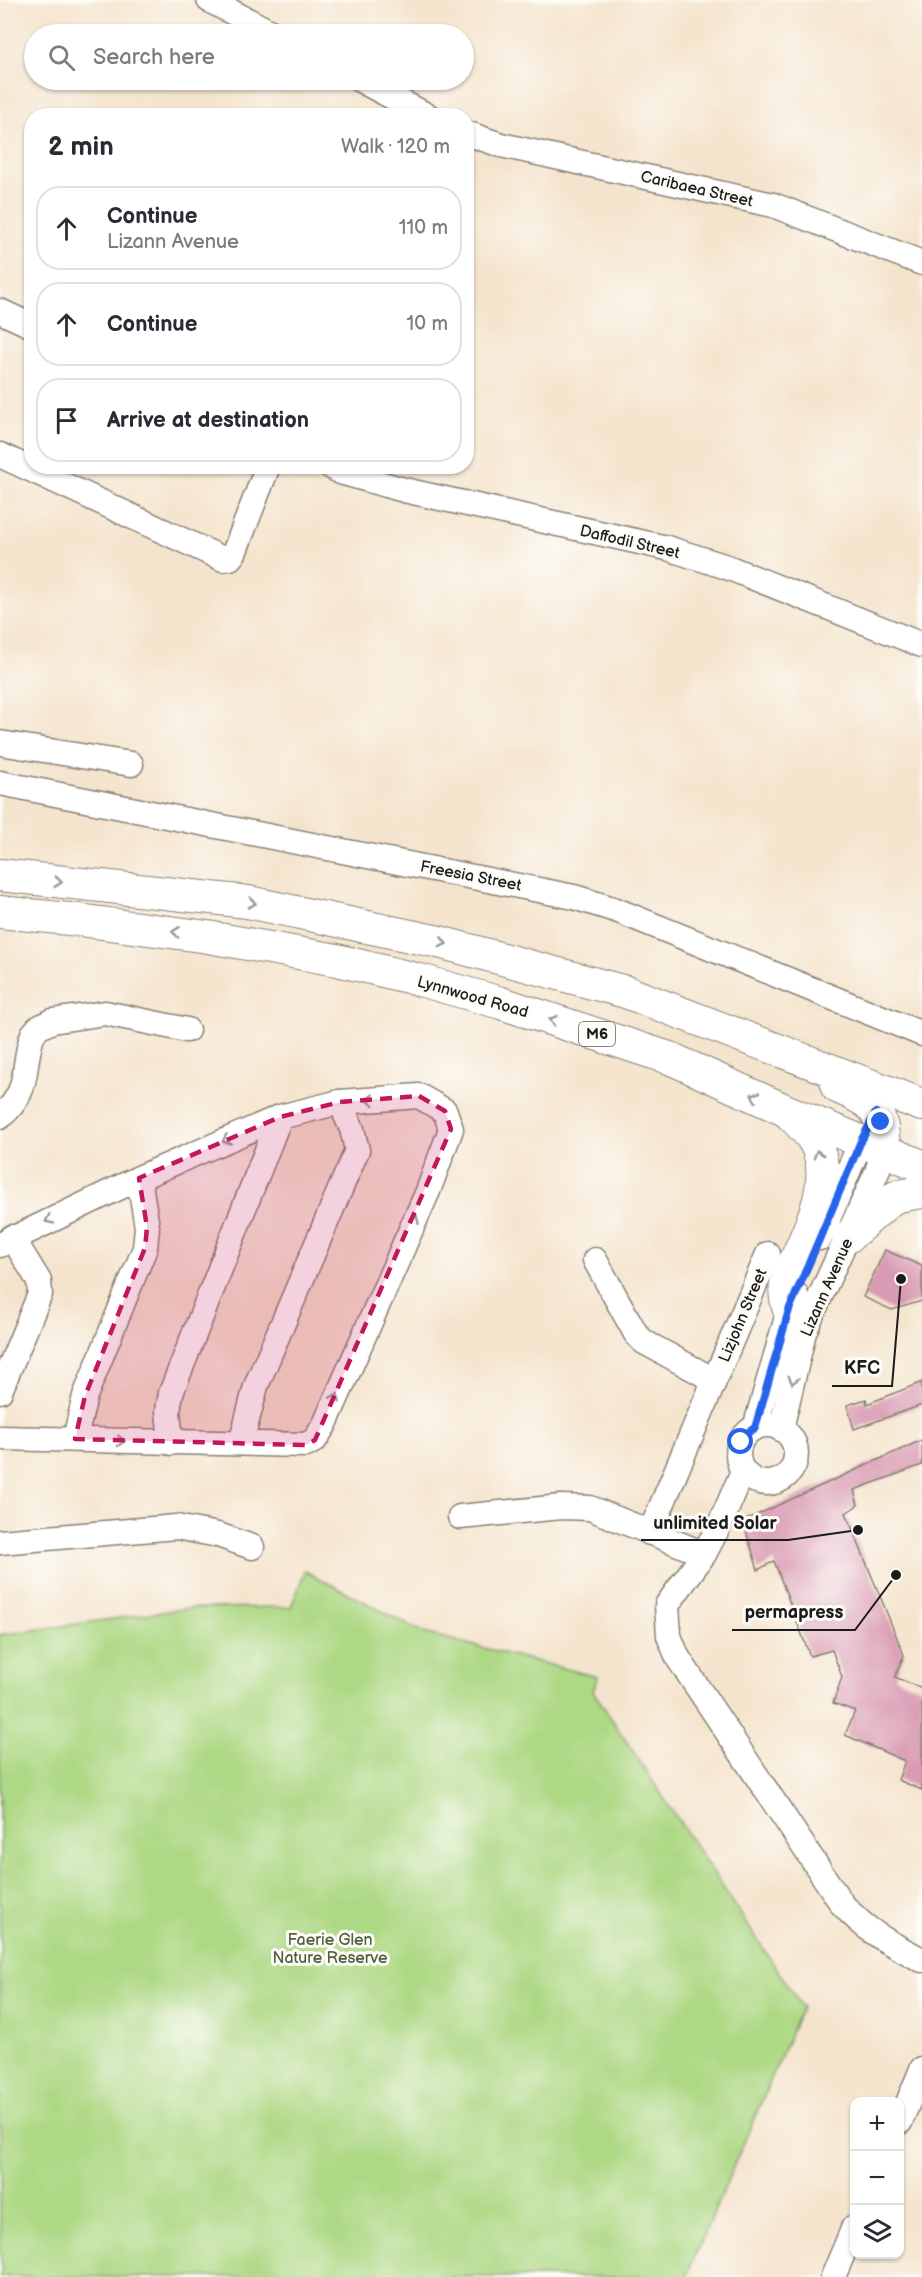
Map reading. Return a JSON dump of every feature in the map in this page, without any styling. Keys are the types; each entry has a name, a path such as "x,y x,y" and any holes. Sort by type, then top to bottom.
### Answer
{"main road":[{"path":"0,875 248,902 439,942 626,992 922,1106"},
{"name":"Lynnwood Road","path":"0,912 208,936 337,960 420,980 501,1003 672,1059 788,1111 922,1166"},
{"path":"508,962 864,1098 876,1113 872,1145"},
{"path":"876,1113 889,1104 901,1101 922,1106"},
{"path":"788,1111 815,1143 821,1159 822,1182 818,1203 787,1280 784,1296 789,1310"},
{"path":"848,1237 890,1200 898,1196 922,1192"}],"street":[{"path":"209,0 255,24"},
{"path":"379,90 413,108"},
{"name":"Caribaea Street","path":"474,136 501,145 773,205 922,263"},
{"path":"0,311 24,322"},
{"path":"0,456 24,467"},
{"path":"39,474 223,559 230,558 234,553 265,474"},
{"name":"Daffodil Street","path":"347,474 404,490 697,557 922,645"},
{"path":"0,743 131,764"},
{"name":"Freesia Street","path":"0,783 574,897 616,910 922,1034"},
{"path":"0,1117 17,1100 24,1083 33,1034 38,1028 52,1021 105,1013 187,1030"},
{"path":"0,1391 40,1294 39,1281 6,1241 139,1178 280,1117 340,1102 418,1096 445,1111 451,1129 428,1191 325,1424 315,1440 306,1445 0,1437"},
{"path":"241,1443 256,1386 357,1150 340,1102"},
{"path":"171,1443 168,1411 171,1393 280,1117"},
{"name":"Lizann Avenue","path":"781,1429 804,1332 877,1172 872,1145"},
{"name":"Lizann Avenue","path":"755,1428 789,1310 872,1145"},
{"path":"75,1439 81,1407 145,1248 147,1227 139,1178"},
{"name":"Lizjohn Street","path":"595,1260 636,1334 644,1342 714,1380 768,1254"},
{"path":"650,1533 714,1380"},
{"path":"721,1522 770,1484 786,1477 791,1471 796,1457 793,1442 781,1429 773,1426 755,1428 747,1433 738,1451 743,1471 760,1483 770,1484"},
{"path":"743,1471 704,1554 667,1605 669,1636 678,1658 842,1904 860,1924 874,1934 922,1960"},
{"path":"460,1517 580,1506 704,1554"},
{"path":"0,1542 176,1527 218,1535 252,1547"},
{"path":"904,2113 922,2070"},
{"path":"833,2277 850,2238"}],"highlighted area":[{"path":"419,1096 445,1111 451,1129 315,1440 306,1445 75,1439 85,1396 145,1248 147,1227 139,1178 280,1117 340,1102"}],"green space":[{"name":"Faerie Glen Nature Reserve","path":"305,1571 424,1633 598,1677 593,1691 802,2007 686,2277 0,2277 0,1635 190,1608 291,1607"}],"building":[{"path":"885,1250 922,1266 922,1301 892,1310 863,1297"},
{"path":"922,1382 922,1405 854,1429 847,1405 866,1399 867,1404"},
{"path":"922,1440 922,1465 854,1490 858,1505 846,1513 904,1655 895,1677 922,1689 922,1790 898,1780 905,1761 845,1735 855,1711 833,1703 842,1677 832,1650 810,1656 774,1561 758,1570 743,1521"}],"place":[{"name":"KFC","path":"901,1279"},
{"name":"unlimited Solar","path":"858,1530"},
{"name":"permapress","path":"896,1575"}],"route":[{"path":"741,1442 747,1433 755,1428 789,1310 861,1141 876,1113 881,1122"}]}
